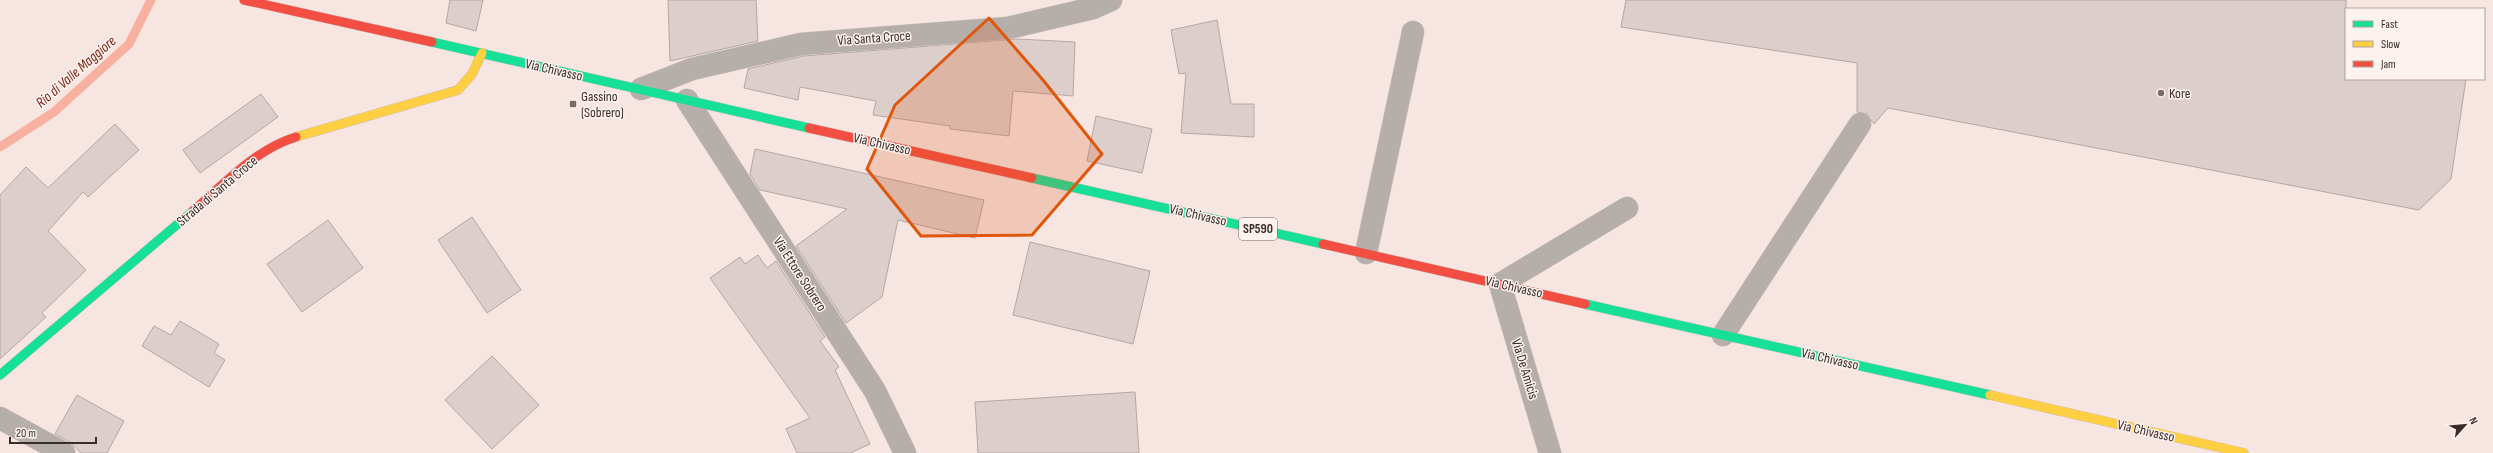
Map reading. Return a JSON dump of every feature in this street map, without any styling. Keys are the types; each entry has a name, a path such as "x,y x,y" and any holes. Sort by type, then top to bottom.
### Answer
{"main road":[{"name":"Via Chivasso","path":"244,0 272,3 686,100 2244,453"},
{"name":"Strada di Santa Croce","path":"0,375 252,160 284,141 458,90 472,74 482,53"}],"street":[{"name":"Via Santa Croce","path":"641,89 692,69 801,44 1008,28 1093,8 1111,0"},
{"path":"1366,253 1413,32"},
{"name":"Via Ettore Sobrero","path":"686,100 875,391 905,453"},
{"path":"1723,335 1860,124"},
{"path":"1500,284 1627,208"},
{"name":"Via De Amicis","path":"1500,284 1550,453"},
{"path":"0,418 64,453"}],"highlighted area":[{"path":"989,18 1043,80 1102,154 1032,235 921,236 867,169 895,105"}],"building":[{"path":"450,0 483,0 476,31 446,23"},
{"path":"668,0 756,0 758,41 670,61"},
{"name":"Kore","path":"1626,0 2346,0 2345,80 2466,80 2451,179 2419,210 1888,108 1874,124 1867,114 1857,112 1857,63 1621,27"},
{"path":"1217,20 1231,104 1254,104 1254,137 1181,133 1186,73 1179,74 1171,30"},
{"path":"1017,39 1075,42 1073,96 1013,91 1009,136 950,129 950,126 873,115 876,101 800,87 798,100 744,88 748,69 803,56"},
{"path":"261,94 278,117 200,173 183,150"},
{"path":"1096,116 1152,129 1142,173 1087,161"},
{"path":"115,124 139,150 88,197 83,192 48,231 86,270 42,313 46,317 0,359 0,195 26,167 48,188"},
{"path":"755,149 984,200 975,238 898,220 882,297 846,323 796,246 847,209 760,190 750,174"},
{"path":"472,217 521,290 487,313 438,240"},
{"path":"328,220 363,268 302,312 267,264"},
{"path":"1030,242 1150,271 1133,344 1013,315"},
{"path":"758,255 767,268 776,261 825,337 820,341 839,367 835,370 870,444 850,453 797,453 786,429 810,418 710,278 740,257 745,264"},
{"path":"180,321 219,344 214,353 225,360 209,387 142,346 154,326 171,335"},
{"path":"492,356 539,405 492,449 445,400"},
{"path":"1135,392 1139,453 978,453 975,402"},
{"path":"77,395 124,421 107,453 81,453 70,442 55,434"}],"waterway":[{"name":"Rio di Valle Maggiore","path":"0,147 54,112 129,44 151,0"}],"traffic: fast":[{"path":"432,42 809,128"},
{"path":"1032,178 1323,244"},
{"path":"0,375 193,211"},
{"path":"1585,304 1990,395"}],"traffic: slow":[{"path":"296,137 458,90 472,74 482,53"},
{"path":"1990,395 2244,453"}],"traffic: jam":[{"path":"244,0 432,42"},
{"path":"809,128 1032,178"},
{"path":"193,211 241,168 267,150 296,137"},
{"path":"1323,244 1585,304"}],"place":[{"name":"Kore","path":"2161,93"},
{"name":"Gassino (Sobrero)","path":"573,104"}]}
